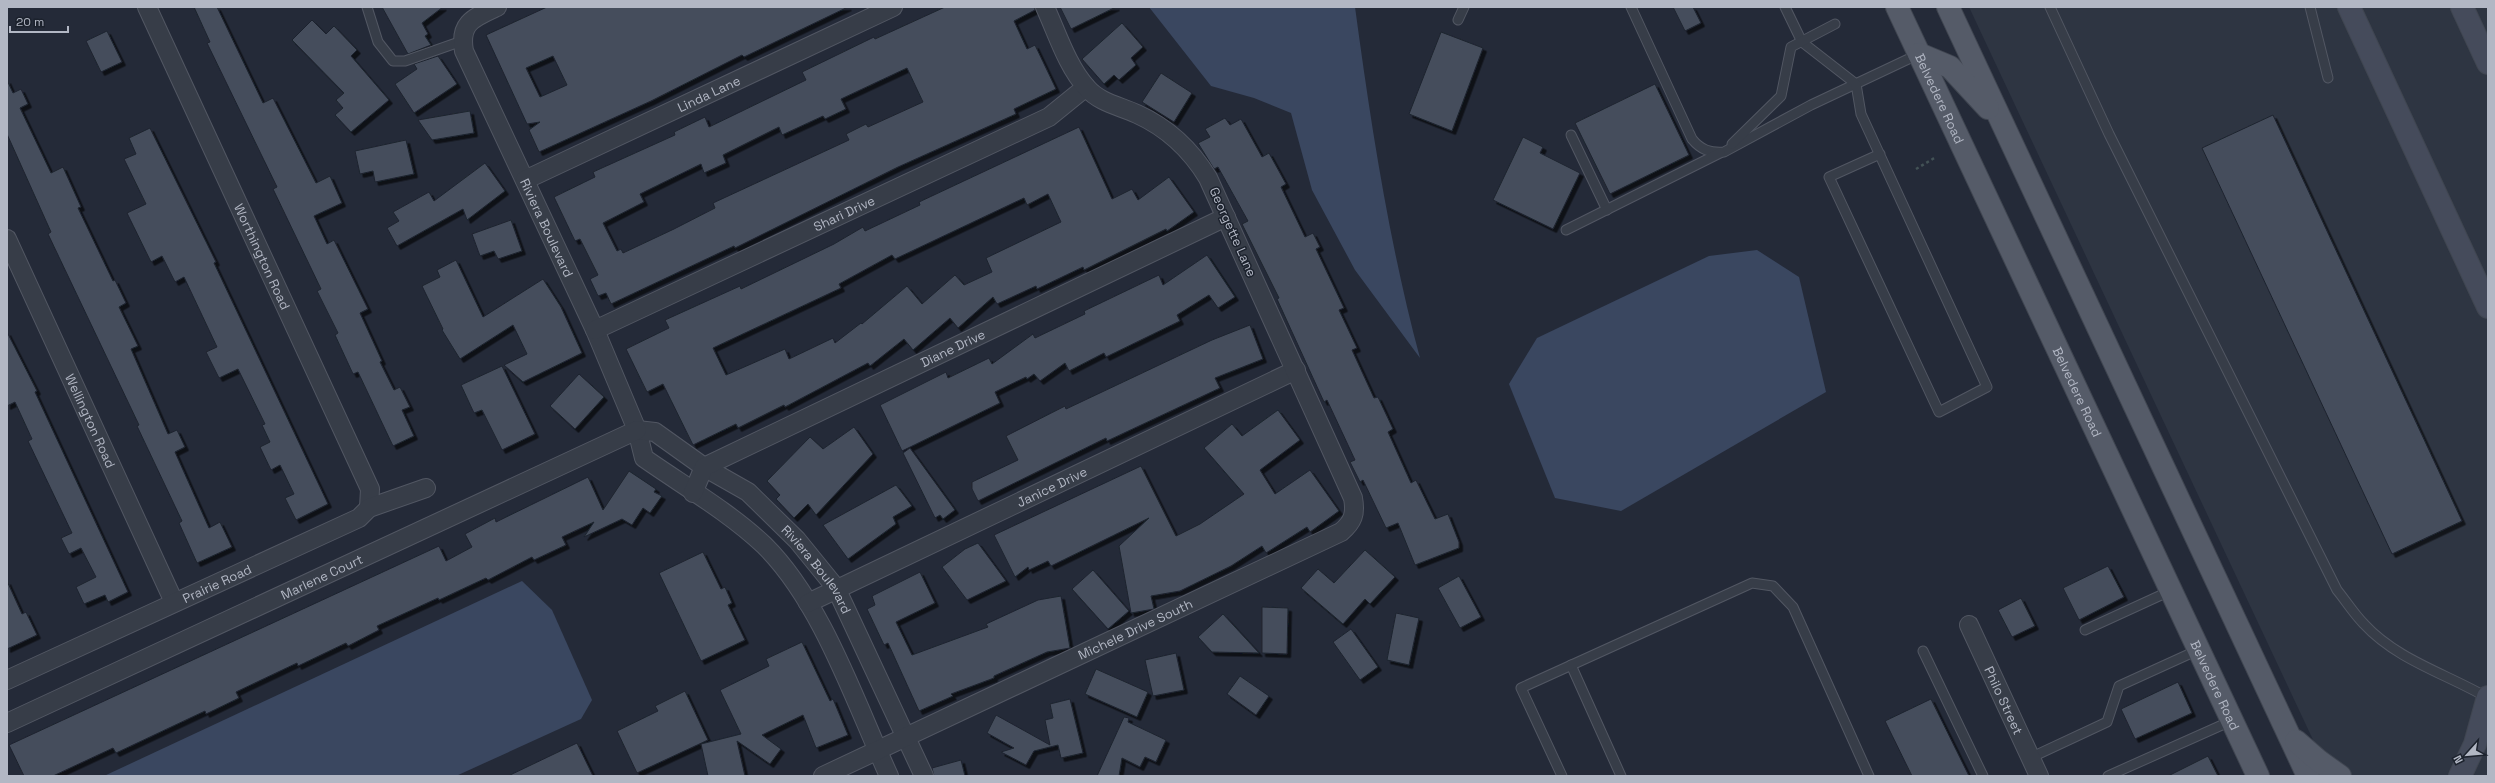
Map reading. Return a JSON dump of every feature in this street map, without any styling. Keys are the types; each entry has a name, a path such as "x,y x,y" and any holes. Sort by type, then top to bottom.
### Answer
{"main road":[{"name":"Belvedere Road","path":"1897,7 2232,721 2254,771"},
{"path":"1948,7 2308,776"},
{"path":"1919,54 1950,67 2005,126"},
{"path":"2288,733 2319,761 2340,776"}],"street":[{"name":"Worthington Road","path":"147,7 370,489 369,508"},
{"path":"464,33 478,16 496,7"},
{"name":"Linda Lane","path":"525,180 893,7"},
{"name":"Georgette Lane","path":"1045,7 1072,66 1086,87 1108,103 1151,121 1178,140 1208,178 1353,498 1355,511"},
{"path":"2349,7 2487,307"},
{"path":"2462,7 2488,63"},
{"name":"Riviera Boulevard","path":"464,33 464,51 595,330 637,430 644,458 764,546 802,592 837,658 889,776"},
{"name":"Shari Drive","path":"595,330 1050,117 1086,87"},
{"name":"Diane Drive","path":"704,467 1226,217"},
{"name":"Wellington Road","path":"7,239 174,602"},
{"name":"Janice Drive","path":"808,603 836,588 1296,370"},
{"name":"Riviera Boulevard","path":"637,430 655,432 704,467 748,492 797,540 836,588 924,776"},
{"name":"Marlene Court","path":"7,723 637,430"},
{"path":"693,493 704,467"},
{"name":"Prairie Road","path":"7,680 359,518 369,508 426,488"},
{"name":"Michele Drive South","path":"823,776 1341,532 1351,524 1355,511"},
{"name":"Philo Street","path":"1968,625 2038,776"},
{"path":"2460,776 2475,744 2488,697"}],"lane":[{"path":"367,7 378,42 393,61 405,62 464,33"},
{"path":"1458,20 1464,7"},
{"path":"1631,7 1692,138 1706,150 1724,152"},
{"path":"1785,7 1802,42 1856,84 1861,114 1880,154 1987,387 1939,412 1829,177 1880,154"},
{"path":"2050,7 2109,134 2337,590 2364,625 2384,641 2409,658 2459,681 2488,697"},
{"path":"2310,7 2328,78"},
{"path":"1724,152 1781,96 1791,47 1835,24"},
{"path":"1566,230 1724,152 1856,84 1919,54"},
{"path":"1571,135 1607,210"},
{"path":"1562,776 1521,688 1752,583 1773,586 1793,607 1869,776"},
{"path":"2085,630 2170,591"},
{"path":"2030,758 2107,722 2119,686 2198,650"},
{"path":"1923,651 1983,776"},
{"path":"1571,665 1621,776"},
{"path":"2108,776 2232,721"}],"path":[{"path":"1916,168 1936,157"}],"shaded area":[{"path":"1969,7 2488,7 2488,776 2330,776"}],"water":[{"path":"1149,7 1355,7 1390,228 1420,358 1355,270 1312,190 1291,113 1254,98 1211,86"},
{"path":"1757,250 1799,277 1826,392 1621,511 1555,498 1509,384 1537,338 1709,256"},
{"path":"522,581 552,610 592,700 581,719 456,776 104,776"}],"building":[{"path":"194,7 217,7 263,103 273,98 316,183 330,176 342,203 314,216 327,244 334,240 368,309 360,313 382,361 380,362 394,390 400,387 410,407 402,410 414,436 393,446 358,372 353,374 335,335 338,333 317,291 321,289 273,189 277,187 207,43 210,42"},
{"path":"382,7 443,7 422,23 428,34 425,36 431,45 408,54"},
{"path":"547,7 848,7 744,57 742,55 651,101 539,152 529,130 540,122 527,124 486,35","holes":["553,56 567,85 540,97 526,68"]},
{"path":"945,7 1035,7 1035,10 1014,21 1027,49 1035,45 1056,89 1014,109 1016,114 898,167 735,248 734,246 611,304 606,293 598,296 590,279 598,275 580,239 575,241 554,197 595,177 593,172 675,135 674,132 705,117 709,127 806,80 802,72 874,37 875,39","holes":["907,68 923,102 868,127 866,124 846,134 849,140 713,203 715,208 623,253 621,249 617,251 603,223 644,202 640,194 701,164 704,173 726,163 723,155 779,127 782,135 823,116 825,119 846,109 841,99"]},
{"path":"1060,7 1116,7 1071,29"},
{"path":"1673,7 1693,7 1701,23 1685,31"},
{"path":"312,20 326,34 334,26 357,50 351,56 389,100 351,132 335,115 343,108 336,100 344,93 292,40"},
{"path":"1122,23 1143,47 1131,58 1136,65 1119,80 1114,75 1104,84 1082,59"},
{"path":"107,31 122,62 101,72 86,41"},
{"path":"1441,32 1483,48 1452,131 1409,114"},
{"path":"438,56 457,84 414,113 395,84 417,69 414,64"},
{"path":"1161,73 1192,93 1174,122 1142,102"},
{"path":"7,80 13,93 21,89 28,104 20,108 51,173 63,167 81,207 78,208 113,281 115,280 126,303 119,307 138,346 131,349 168,434 177,430 185,447 175,452 209,528 220,522 232,547 197,563 179,523 182,521 137,426 139,425 48,234 51,232 7,134"},
{"path":"1655,84 1689,155 1610,194 1575,123"},
{"path":"470,111 474,133 432,140 418,120"},
{"path":"2273,115 2462,521 2392,554 2202,148"},
{"path":"1225,118 1230,125 1241,119 1262,157 1269,153 1286,184 1281,187 1305,237 1313,233 1320,247 1316,249 1344,308 1339,310 1357,348 1352,350 1374,398 1378,397 1393,429 1388,432 1411,483 1416,480 1435,519 1448,514 1459,542 1459,548 1415,565 1398,523 1386,528 1363,480 1360,482 1350,462 1355,460 1327,400 1324,402 1277,299 1279,298 1242,224 1248,221 1218,167 1214,169 1198,143 1210,137 1205,129"},
{"path":"1079,127 1112,199 1132,189 1138,200 1169,177 1194,212 1167,231 1166,229 1084,270 1083,267 1037,289 1036,286 997,304 993,297 958,328 950,318 913,350 904,339 870,366 868,363 785,407 784,405 738,428 736,424 693,445 663,384 647,392 626,349 669,328 665,320 740,286 741,289 834,244 863,227 865,231 920,205 919,202","holes":["1048,194 1061,222 986,258 992,272 964,285 955,275 922,304 907,286 862,324 861,323 835,343 833,338 789,359 785,349 726,375 713,348 841,288 839,284 892,255 895,259 1024,198 1027,205"]},
{"path":"150,128 216,262 214,263 328,504 296,520 285,498 294,494 280,465 271,470 260,447 270,442 262,425 265,424 238,369 219,378 206,352 217,347 184,277 175,282 162,256 151,262 127,213 146,204 124,159 136,154 129,138"},
{"path":"1523,137 1543,147 1540,153 1580,173 1553,229 1493,200"},
{"path":"406,140 414,174 375,182 373,171 360,174 355,151"},
{"path":"485,163 505,191 467,220 463,209 397,246 387,228 399,221 393,212 429,192 434,201"},
{"path":"511,220 522,251 498,259 494,251 480,256 472,234"},
{"path":"1207,255 1235,297 1218,308 1209,295 1177,315 1180,321 1106,357 1104,353 1069,371 1065,363 1040,381 1034,374 1027,379 1026,377 995,392 1000,403 902,451 880,405 946,372 948,378 989,358 992,364 1033,334 1035,338 1085,314 1084,311 1159,275 1163,285"},
{"path":"456,260 483,317 543,279 561,307 582,353 523,382 504,365 527,354 513,325 460,359 442,330 443,329 422,286 440,277 437,270"},
{"path":"1250,325 1263,359 1215,378 1220,388 1107,441 1106,438 978,501 972,489 972,482 1018,460 1006,436 1065,406 1066,409 1212,340"},
{"path":"7,332 37,391 35,392 128,592 108,602 105,595 84,604 76,587 96,577 81,548 69,554 61,538 72,533 28,441 32,439 15,402 7,406"},
{"path":"502,366 535,434 502,450 482,410 474,413 461,385"},
{"path":"579,374 604,397 575,429 550,406"},
{"path":"1278,410 1300,440 1260,470 1275,494 1310,470 1339,511 1310,532 1307,527 1266,553 1262,546 1231,566 1180,591 1151,596 1154,609 1131,613 1119,546 1149,518 1051,566 1048,561 1029,570 1028,567 1015,577 994,535 1141,466 1176,536 1200,524 1244,494 1204,448 1232,424 1242,436"},
{"path":"854,427 873,454 816,515 808,504 794,518 776,499 780,495 767,481 810,437 823,449"},
{"path":"910,448 955,510 943,519 940,515 935,518 903,453"},
{"path":"629,471 656,489 654,492 662,496 650,513 643,508 632,525 622,519 584,537 594,522 562,537 566,545 534,560 532,557 488,580 486,578 377,626 379,630 348,646 346,643 298,666 297,663 236,692 239,698 206,714 205,711 116,753 113,748 53,776 24,776 9,745 439,546 446,561 472,547 465,534 495,518 496,522 588,477 603,510"},
{"path":"896,485 912,506 893,517 896,524 848,559 823,525"},
{"path":"978,543 1006,581 967,600 942,567 965,549"},
{"path":"1365,550 1395,577 1370,604 1365,599 1343,624 1301,588 1318,569 1334,583"},
{"path":"703,552 721,589 725,587 732,603 728,605 745,640 701,661 659,573"},
{"path":"2108,566 2124,597 2079,620 2063,588"},
{"path":"1093,570 1129,611 1108,629 1072,589"},
{"path":"920,572 935,603 896,622 912,655 988,627 986,624 1038,600 1061,596 1070,648 1047,652 994,676 994,678 951,694 953,696 919,711 888,643 884,645 867,609 875,605 872,596"},
{"path":"1459,576 1481,617 1460,628 1438,588"},
{"path":"7,581 22,614 26,612 37,635 7,649"},
{"path":"2021,598 2035,626 2012,637 1998,610"},
{"path":"1262,607 1288,608 1287,654 1262,653"},
{"path":"1396,613 1419,618 1409,665 1387,660"},
{"path":"1223,614 1259,653 1212,652 1198,637"},
{"path":"1351,629 1378,667 1360,680 1333,642"},
{"path":"802,642 830,701 833,699 848,735 816,748 803,715 762,735 781,749 770,764 737,741 745,776 708,776 701,744 741,734 720,690 769,666 766,659"},
{"path":"1176,653 1184,690 1153,696 1145,660"},
{"path":"1096,669 1148,692 1137,717 1085,694"},
{"path":"1240,676 1269,696 1256,715 1227,694"},
{"path":"2178,682 2192,713 2135,739 2121,709"},
{"path":"685,691 708,740 637,773 617,731 658,711 655,706"},
{"path":"1070,699 1083,753 1061,758 1058,745 1034,751 1026,765 1001,752 1014,748 987,733 996,715 1050,745 1045,720 1053,718 1050,704"},
{"path":"1931,699 1969,776 1912,776 1885,721"},
{"path":"1124,717 1129,718 1128,722 1166,740 1156,762 1145,757 1140,767 1122,758 1119,776 1097,776"},
{"path":"577,743 593,776 508,776"},
{"path":"2208,756 2218,776 2168,776"},
{"path":"961,760 965,776 934,776 932,768"}]}
